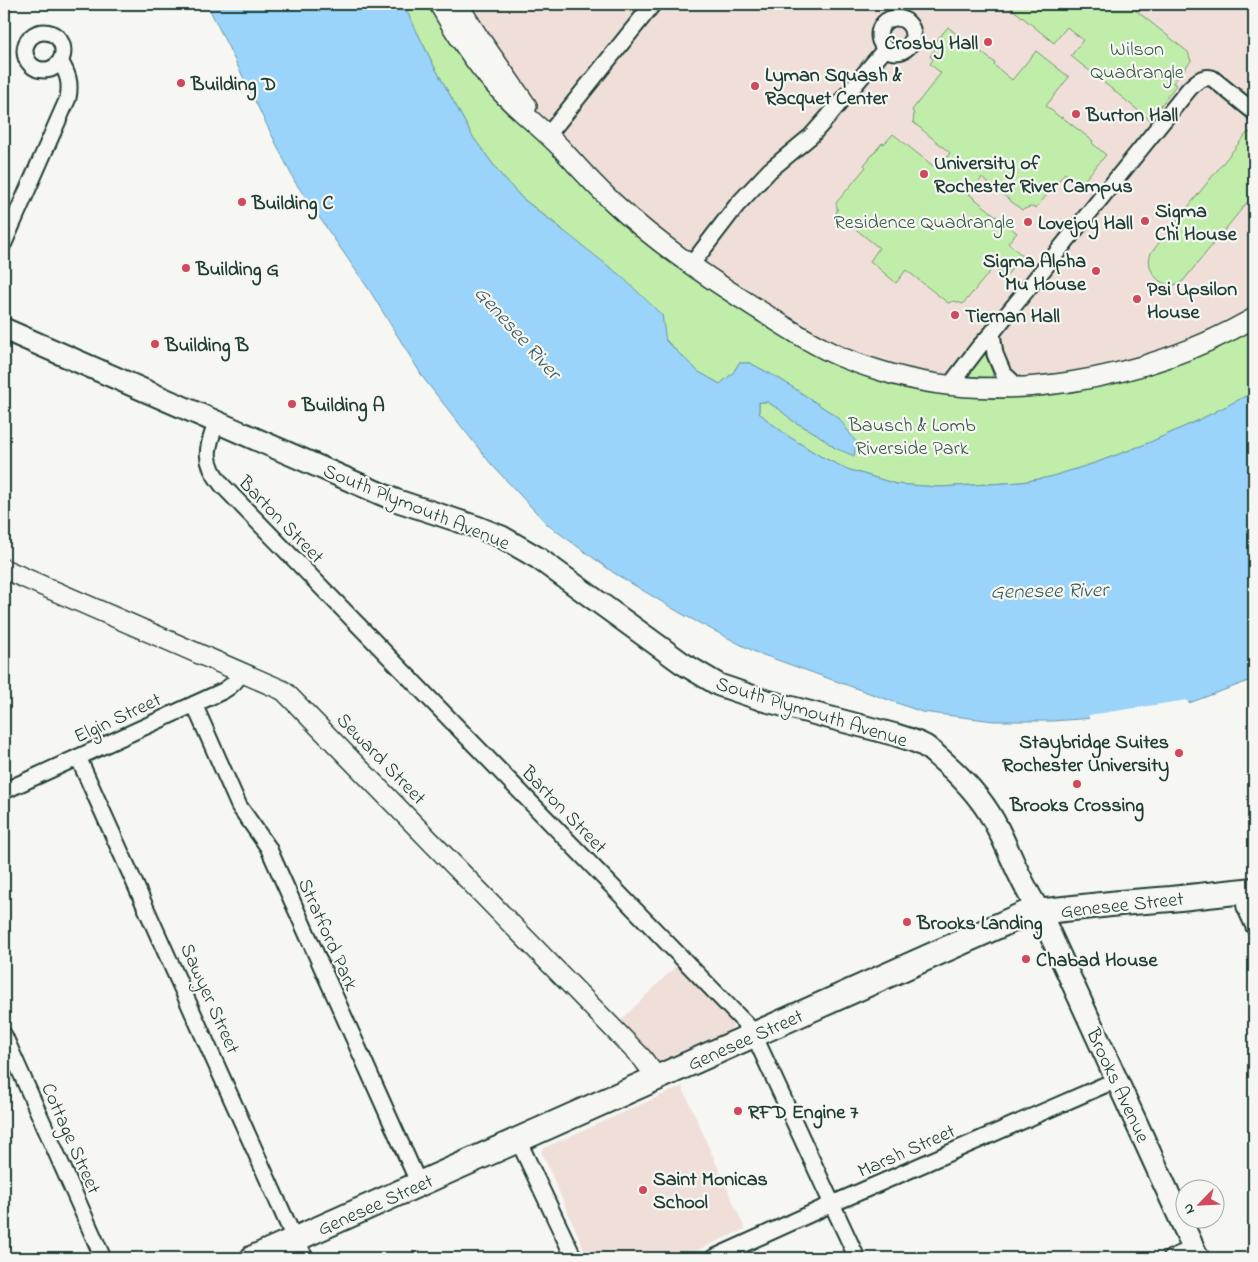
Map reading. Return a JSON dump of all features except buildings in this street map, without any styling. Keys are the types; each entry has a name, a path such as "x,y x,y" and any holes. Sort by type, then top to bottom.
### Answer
{"main road":[{"name":"South Plymouth Avenue","path":"4,329 395,500 477,527 514,544 552,568 682,663 720,685 763,700 896,735 926,747 952,769 981,800 998,830 1023,884 1040,912"},
{"name":"Genesee Street","path":"253,1258 299,1249 419,1184 1023,915 1248,891"},
{"name":"Brooks Avenue","path":"1040,912 1196,1253"}],"street":[{"path":"439,4 467,50 490,80 518,109 548,135 613,202 691,265 777,321 840,356 894,374 950,385 982,388 1054,384 1093,378 1134,368 1208,341 1254,318"},
{"path":"458,4 476,33 548,135"},
{"path":"548,135 653,4"},
{"path":"691,265 737,205 770,170 811,136 885,49"},
{"path":"4,242 68,98 69,84 67,72 60,61"},
{"path":"950,385 978,348 1196,82 1206,77 1212,78 1254,112"},
{"path":"992,333 995,354 1003,372 1018,387"},
{"name":"Barton Street","path":"217,422 209,442 208,456 210,468 222,486 748,1026 754,1035 856,1258"},
{"name":"Seward Street","path":"4,569 242,672 282,690 290,696 642,1058 656,1079"},
{"name":"Elgin Street","path":"4,791 232,686 242,672"},
{"name":"Stratford Park","path":"194,704 239,806 268,847 419,1184"},
{"name":"Sawyer Street","path":"78,757 299,1249"},
{"path":"1248,891 1245,908 1254,927"},
{"name":"Cottage Street","path":"4,1035 104,1258"},
{"name":"Marsh Street","path":"713,1258 1116,1080"},
{"path":"518,1140 574,1258"},
{"path":"1171,1258 1196,1253"}],"shaded area":[{"name":"University of Rochester River Campus","path":"461,4 1254,4 1254,311 1215,331 1113,367 1020,379 938,377 887,366 827,342 744,292 644,220 573,154 534,108"},
{"path":"678,964 732,1020 733,1027 729,1031 660,1061 652,1058 618,1023"},
{"name":"Saint Monicas School","path":"682,1086 745,1229 680,1258 588,1258 541,1151"}],"green space":[{"name":"Bausch & Lomb Riverside Park","path":"403,4 434,4 556,155 832,360 1034,393 1254,326 1254,392 1146,444 1050,477 1022,482 939,487 896,484 847,469 820,456 788,436 759,413 759,402 767,402 779,409 793,421 817,434 835,448 839,418 780,379 750,363 739,363 733,373 720,384 699,372 682,357 561,228 522,198 501,175 473,137"},
{"name":"Wilson Quadrangle","path":"1006,4 1128,4 1188,52 1191,61 1173,83 1176,85 1150,120 1071,56 1083,40 1067,27 1054,43"},
{"name":"Residence Quadrangle","path":"948,27 995,63 994,65 1012,80 1036,51 1069,77 1046,106 1093,141 1092,143 1106,155 1080,185 1065,173 1036,208 1030,207 1022,210 982,178 969,194 1017,233 1008,243 1023,256 1005,277 993,268 963,304 954,301 948,303 906,270 896,283 870,261 879,248 836,213 836,203 866,167 864,165 882,143 884,144 893,134 937,169 950,153 913,122 914,114 912,110 941,73 930,64 933,60 930,56 935,49 932,46"},
{"path":"1252,132 1254,134 1254,194 1183,281 1172,285 1161,282 1151,269 1151,253 1247,133"},
{"path":"981,354 986,356 993,374 992,378 971,378 969,372"}],"water":[{"name":"Genesee River","path":"207,4 403,4 473,137 501,175 522,198 621,276 662,315 666,341 699,372 720,384 733,373 739,363 750,363 780,379 839,418 856,442 854,456 835,448 817,434 793,421 767,402 759,402 759,413 788,436 820,456 847,469 896,484 939,487 1022,482 1050,477 1146,444 1254,392 1254,679 1192,702 1108,717 1052,721 994,721 922,712 755,652 682,614 614,573 548,525 491,464 424,379 370,291 295,182"}],"pier":[{"path":"1187,700 1189,705 1168,710 1089,721 1089,715"}],"place":[{"name":"Crosby Hall","path":"988,42"},
{"name":"Building D","path":"181,83"},
{"name":"Lyman Squash & Racquet Center","path":"755,86"},
{"name":"Burton Hall","path":"1076,114"},
{"name":"University of Rochester River Campus","path":"924,174"},
{"name":"Building C","path":"242,202"},
{"name":"Sigma Chi House","path":"1145,221"},
{"name":"Lovejoy Hall","path":"1028,222"},
{"name":"Building G","path":"186,268"},
{"name":"Sigma Alpha Mu House","path":"1096,271"},
{"name":"Psi Upsilon House","path":"1137,299"},
{"name":"Tiernan Hall","path":"955,315"},
{"name":"Building B","path":"155,344"},
{"name":"Building A","path":"292,404"},
{"name":"Staybridge Suites Rochester University","path":"1179,753"},
{"name":"Brooks Crossing","path":"1077,784"},
{"name":"Brooks Landing","path":"907,922"},
{"name":"Chabad House","path":"1026,959"},
{"name":"RFD Engine 7","path":"738,1111"},
{"name":"Saint Monicas School","path":"643,1190"}]}
